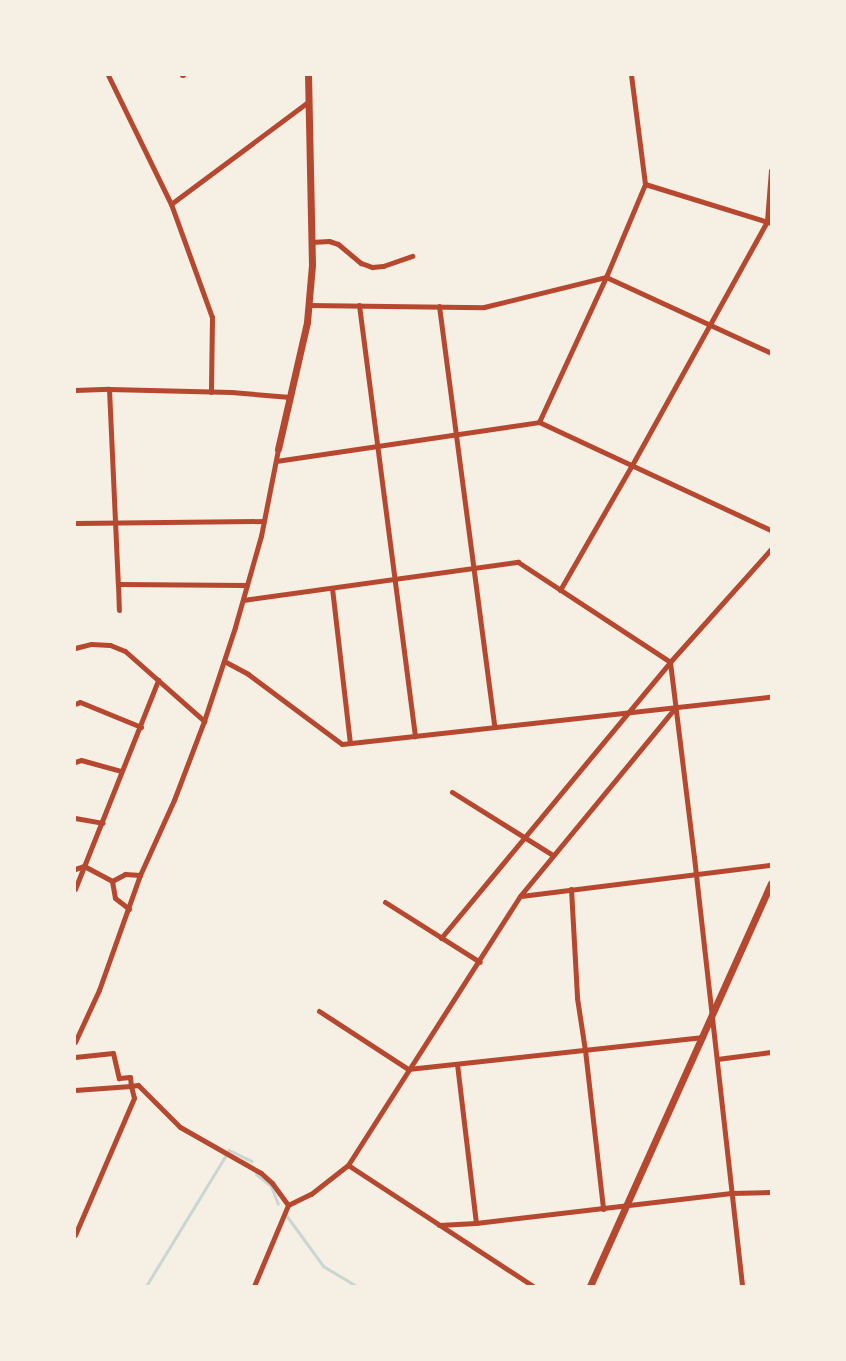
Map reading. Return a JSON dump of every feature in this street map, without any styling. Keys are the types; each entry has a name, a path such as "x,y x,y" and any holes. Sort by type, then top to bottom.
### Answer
{"street":[{"path":"108,75 171,204 212,317 211,392"},
{"path":"75,1042 99,990 140,876 174,800 204,721 243,600 264,521 278,449 307,322 311,242 308,75"},
{"path":"539,422 606,277 645,184 630,75"},
{"path":"171,204 309,101"},
{"path":"560,590 769,222 771,170"},
{"path":"645,184 769,222"},
{"path":"311,242 329,241 338,244 361,262 372,267 383,266 412,256"},
{"path":"308,305 484,307 606,277 771,353"},
{"path":"359,305 414,736"},
{"path":"440,306 494,726"},
{"path":"109,389 119,610"},
{"path":"75,390 211,392 290,397"},
{"path":"276,461 539,422 771,530"},
{"path":"75,522 264,521"},
{"path":"441,938 670,662 771,549"},
{"path":"243,600 473,570 518,562 670,662 742,1286"},
{"path":"118,584 247,585"},
{"path":"332,588 350,742"},
{"path":"75,648 91,644 110,645 125,651 204,721"},
{"path":"224,661 248,674 342,744 771,697"},
{"path":"75,889 103,823 121,771 141,727 158,680"},
{"path":"75,704 80,702 141,727"},
{"path":"254,1286 288,1205 312,1194 348,1165 408,1069 480,962 520,896 676,707"},
{"path":"75,762 81,760 121,771"},
{"path":"452,792 553,855"},
{"path":"75,818 103,823"},
{"path":"520,896 771,865"},
{"path":"75,868 84,866 112,881"},
{"path":"112,881 125,874 140,876"},
{"path":"112,881 115,898 129,909"},
{"path":"590,1286 771,884"},
{"path":"571,889 576,998 586,1050 603,1209"},
{"path":"385,902 480,962"},
{"path":"319,1011 408,1069 703,1037"},
{"path":"717,1059 771,1052"},
{"path":"75,1057 113,1053 119,1078 130,1076 134,1098 75,1235"},
{"path":"457,1064 476,1223"},
{"path":"75,1090 138,1085 180,1128 266,1178 288,1205"},
{"path":"348,1165 533,1286"},
{"path":"439,1225 476,1223 732,1193 771,1192"}],"waterway":[{"path":"146,1286 229,1150 252,1161"},
{"path":"256,1174 271,1186 278,1204"},
{"path":"286,1215 323,1266 356,1286"}]}
